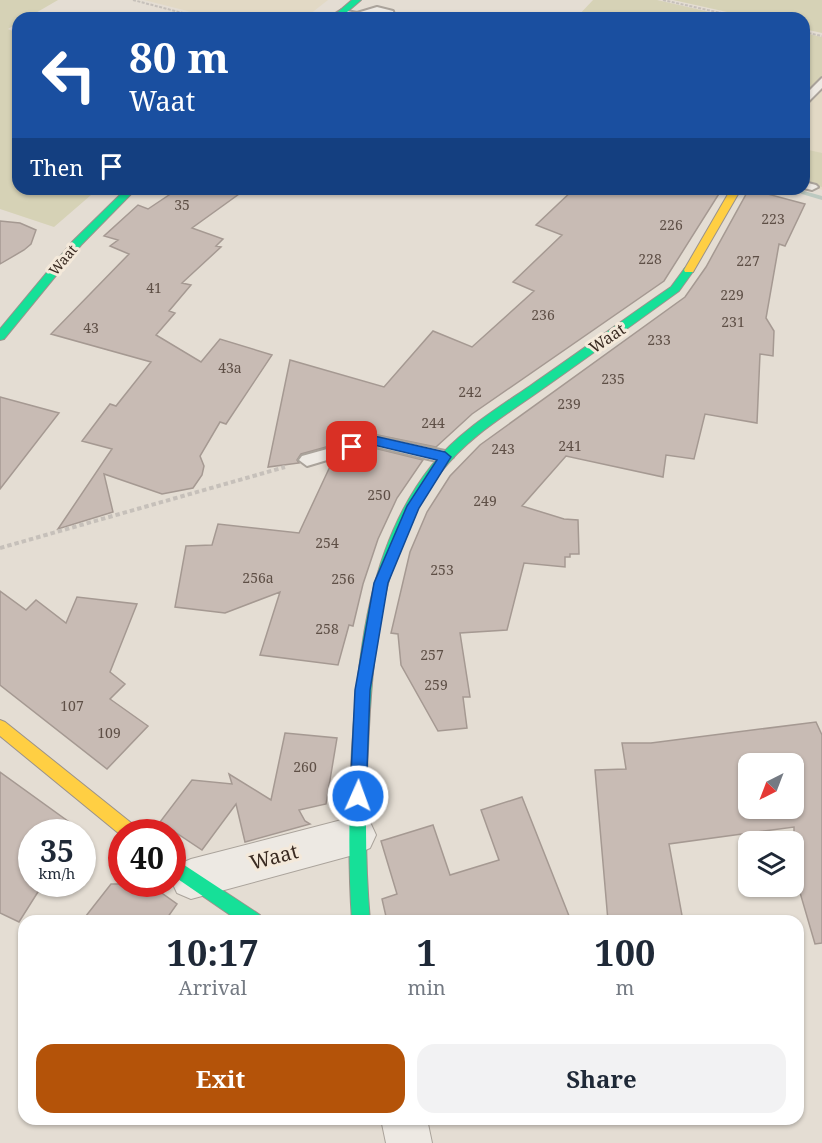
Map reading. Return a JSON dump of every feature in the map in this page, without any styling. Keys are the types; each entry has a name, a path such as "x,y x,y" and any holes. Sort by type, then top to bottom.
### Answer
{"street":[{"path":"342,12 357,0"},
{"name":"Waat","path":"0,336 77,243 125,195"},
{"name":"Waat","path":"362,915 357,835 362,690 378,597 385,569 402,529 426,483 445,457 489,418 675,289 692,266 733,195"},
{"path":"0,727 113,819"},
{"name":"Waat","path":"186,871 357,835"},
{"name":"Waat","path":"186,875 245,915"},
{"path":"405,1125 409,1143"}],"lane":[{"path":"810,96 822,81"},
{"path":"308,460 374,441 445,457"}],"path":[{"path":"133,0 179,12"},
{"path":"663,0 716,12"},
{"path":"0,548 308,460"}],"shaded area":[{"path":"0,0 58,0 37,12 12,12 12,27 8,29 12,31 12,195 91,195 54,227 0,209"},
{"path":"144,0 328,0 313,12 191,12"},
{"path":"593,0 657,0 710,12 582,12"},
{"path":"673,0 822,0 822,33 810,30 810,12 727,12"},
{"path":"810,34 822,37 822,80 810,95"},
{"path":"822,82 822,190 810,187 810,96"},
{"path":"810,150 822,153 822,187 810,184"}],"building":[{"path":"169,195 238,195 192,228 223,239 216,246 221,247 182,283 191,285 169,311 175,313 156,335 201,362 220,339 272,355 226,424 220,422 200,456 204,466 202,475 193,488 162,494 104,474 113,512 58,529 112,449 82,441 110,404 116,406 151,362 51,334 129,254 110,246 118,240 104,236 138,205 148,209"},
{"path":"568,195 718,195 664,281 472,414 436,447 373,434 301,454 297,460 299,463 268,467 290,360 384,387 433,331 472,347 534,291 513,282 562,235 536,225"},
{"path":"746,195 771,195 805,204 785,246 779,244 766,318 774,331 773,356 760,354 757,423 705,414 694,459 666,455 663,477 566,456 522,506 564,519 578,520 579,554 570,554 570,557 565,557 565,567 524,563 507,630 460,633 470,697 463,697 467,728 438,731 401,665 398,634 391,633 410,552 427,512 450,476 480,445 685,297 706,267"},
{"path":"0,221 20,223 36,230 31,244 0,264"},
{"path":"0,397 59,413 0,489"},
{"path":"374,448 423,460 397,498 378,539 363,584 353,626 349,625 338,665 260,655 280,592 225,613 175,607 186,546 212,545 218,524 299,533 333,460"},
{"path":"0,591 26,610 36,600 66,623 77,597 137,604 110,672 125,684 110,699 148,726 107,769 0,685"},
{"path":"816,722 822,735 822,943 815,944 801,897 804,897 804,831 794,831 794,827 765,831 738,831 738,835 669,844 682,915 607,915 595,770 626,769 622,743 651,743"},
{"path":"285,733 337,738 326,804 299,810 305,821 310,824 245,842 236,804 202,850 186,839 186,819 162,819 192,780 232,784 229,774 271,800"},
{"path":"0,772 65,819 18,819 18,897 35,897 23,915 18,915 18,922 0,913"},
{"path":"522,797 569,915 386,915 382,899 397,894 381,841 433,825 450,875 499,860 481,810"},
{"path":"108,888 108,897 167,897 177,904 169,915 87,915"}],"waterway":[{"path":"810,195 822,198"}],"traffic: fast":[{"path":"342,12 357,0"},
{"path":"0,336 77,243 125,195"},
{"path":"361,915 357,825 365,678 380,588 394,545 412,505 437,468 476,429 675,289 689,270"},
{"path":"186,875 245,915"}],"traffic: slow":[{"path":"689,270 733,195"},
{"path":"0,727 113,819"}],"route":[{"path":"352,447 374,441 445,457 434,471 414,506 393,549 381,583 372,621 362,690 358,796"}]}
